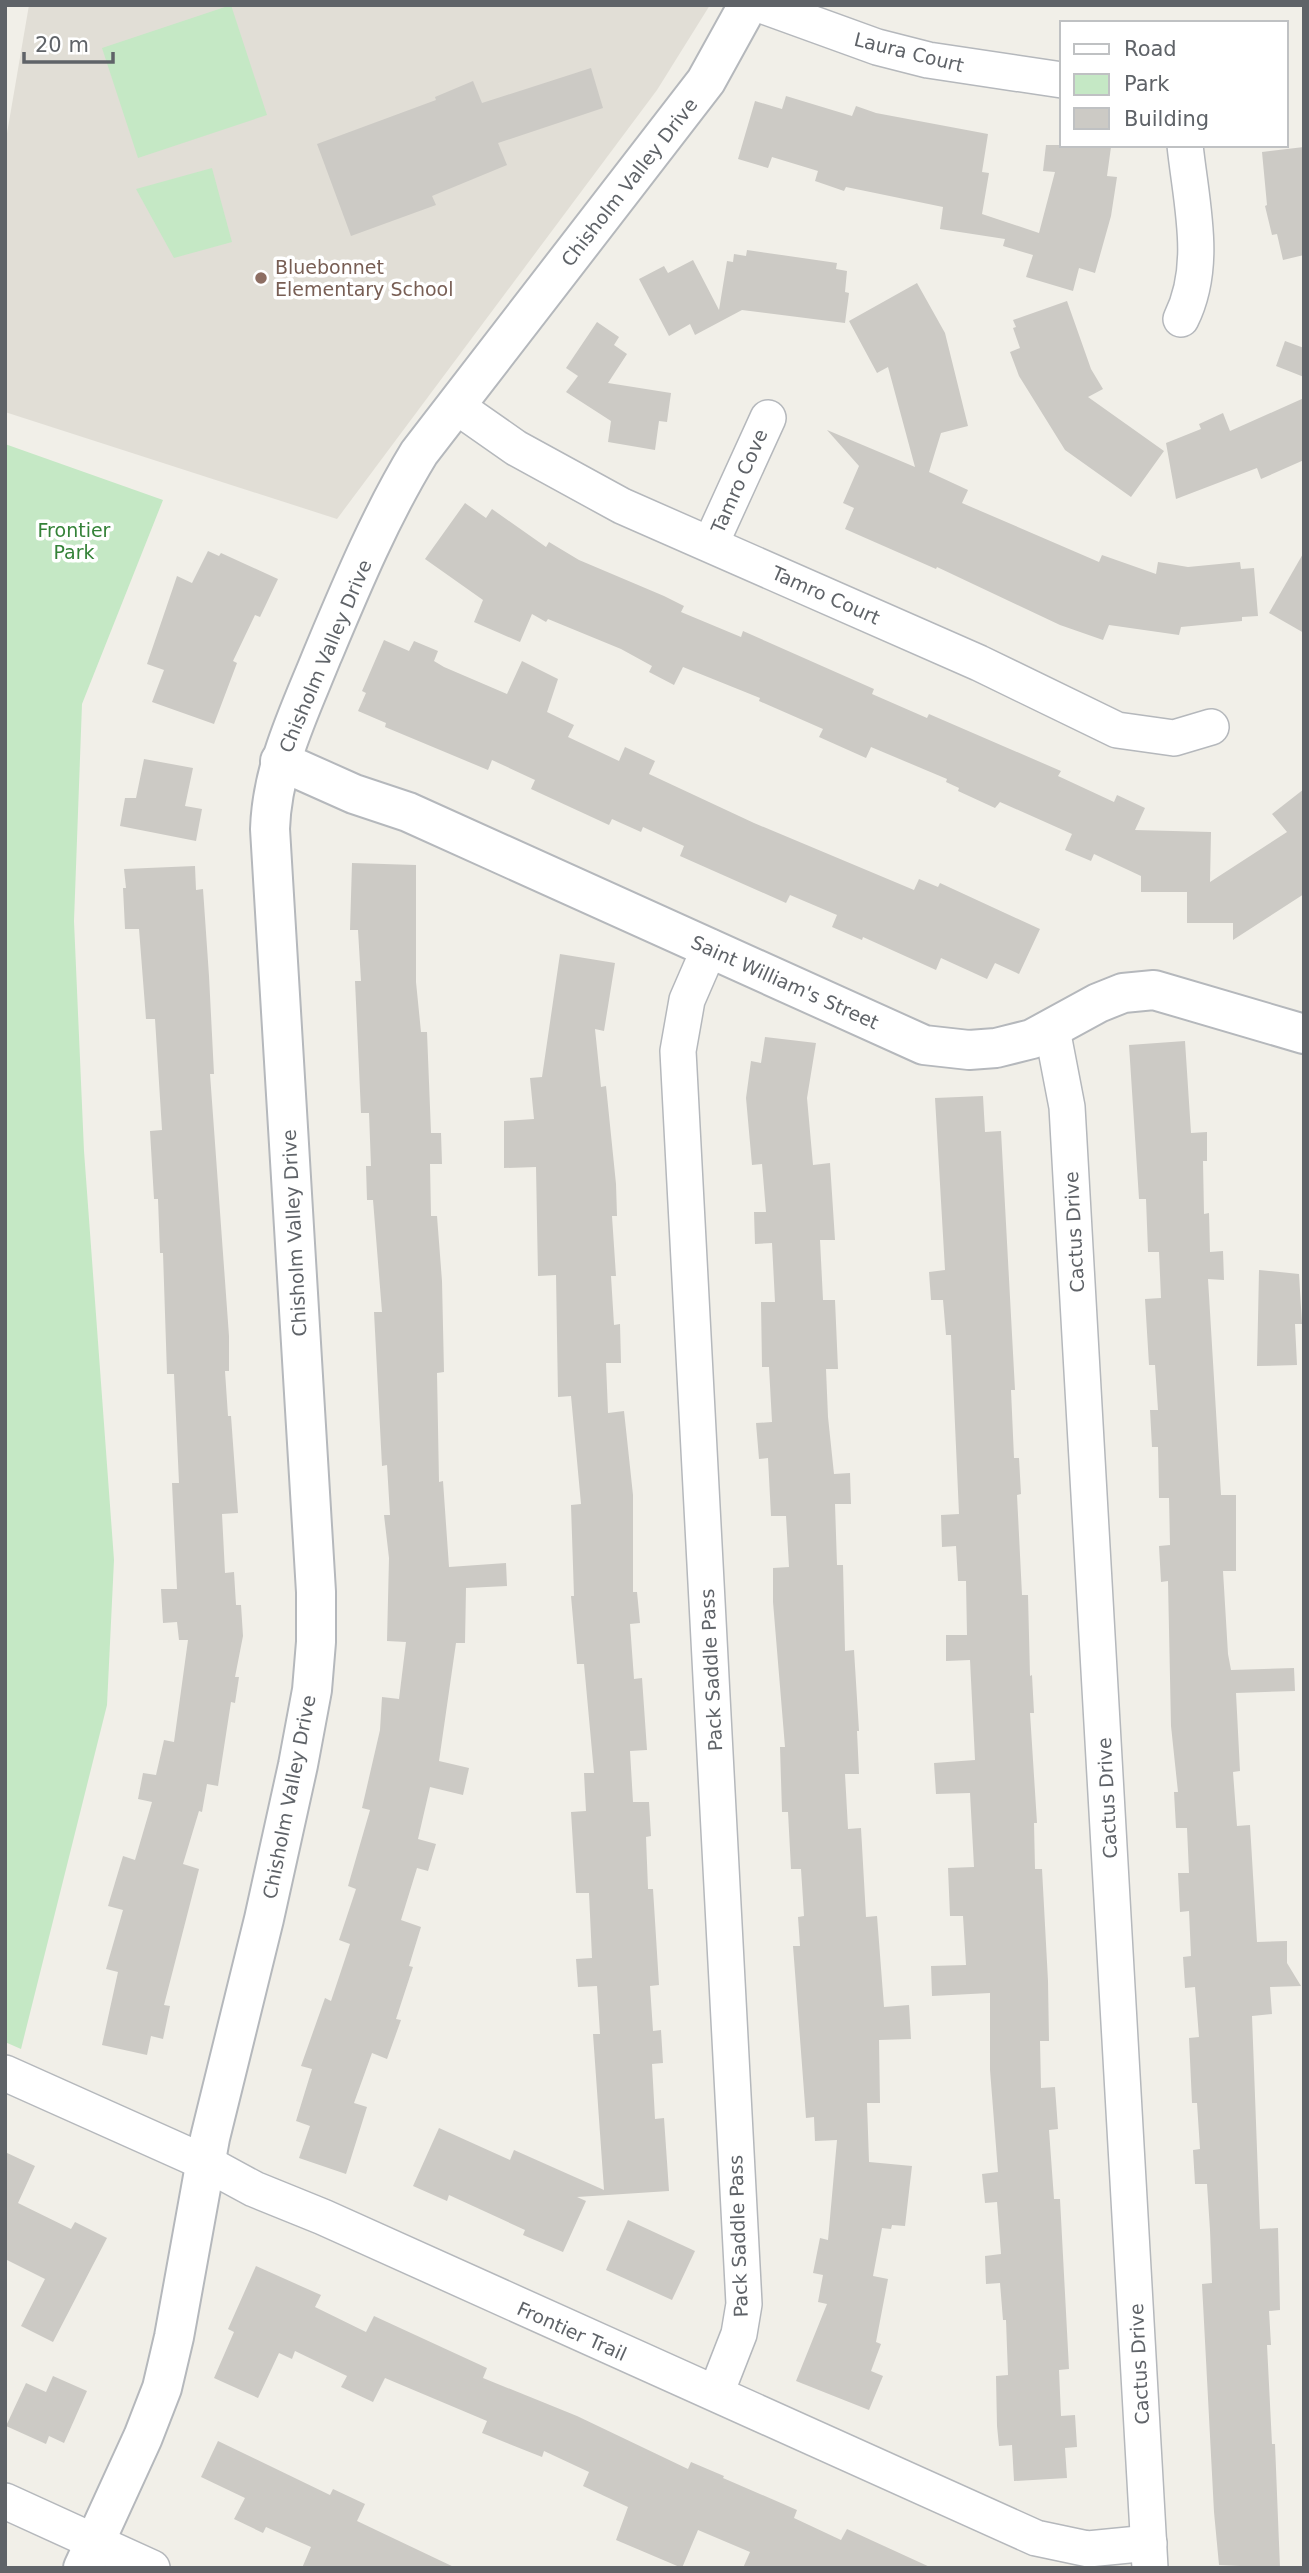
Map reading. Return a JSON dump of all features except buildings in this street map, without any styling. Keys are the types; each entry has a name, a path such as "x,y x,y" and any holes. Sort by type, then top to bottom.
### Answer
{"street":[{"name":"Chisholm Valley Drive","path":"89,2555 143,2437 162,2388 206,2163 298,1765 316,1642 314,1564 270,829 272,794 280,761 334,628 396,491 419,453 706,81 748,5"},
{"name":"Laura Court","path":"761,5 877,47 928,60 1060,80"},
{"path":"1181,319 1194,285 1197,258 1185,147"},
{"name":"Tamro Court","path":"456,406 579,485 979,663 1117,730 1174,738 1211,727"},
{"name":"Tamro Cove","path":"711,544 768,418"},
{"name":"Saint William's Street","path":"280,761 354,794 408,812 924,1045 969,1051 996,1048 1032,1039 1098,1003 1123,993 1154,990 1242,1013 1304,1034"},
{"name":"Pack Saddle Pass","path":"710,947 687,1000 678,1051 744,2304 739,2334 716,2393"},
{"name":"Cactus Drive","path":"1052,1029 1067,1107 1149,2556"},
{"name":"Frontier Trail","path":"5,2073 206,2163 254,2189 1036,2538 1088,2549 1149,2556"},
{"path":"5,2501 89,2555 152,2568"}],"shaded area":[{"name":"Bluebonnet Elementary School","path":"29,5 710,5 657,90 337,519 5,412 5,145"}],"green space":[{"path":"231,5 267,115 138,158 102,48"},
{"path":"212,168 232,242 174,258 136,189"},
{"name":"Frontier Park","path":"5,444 163,500 82,704 74,921 84,1151 114,1560 107,1705 21,2049 5,2042"}],"place":[{"name":"Bluebonnet Elementary School","path":"261,278"}]}
